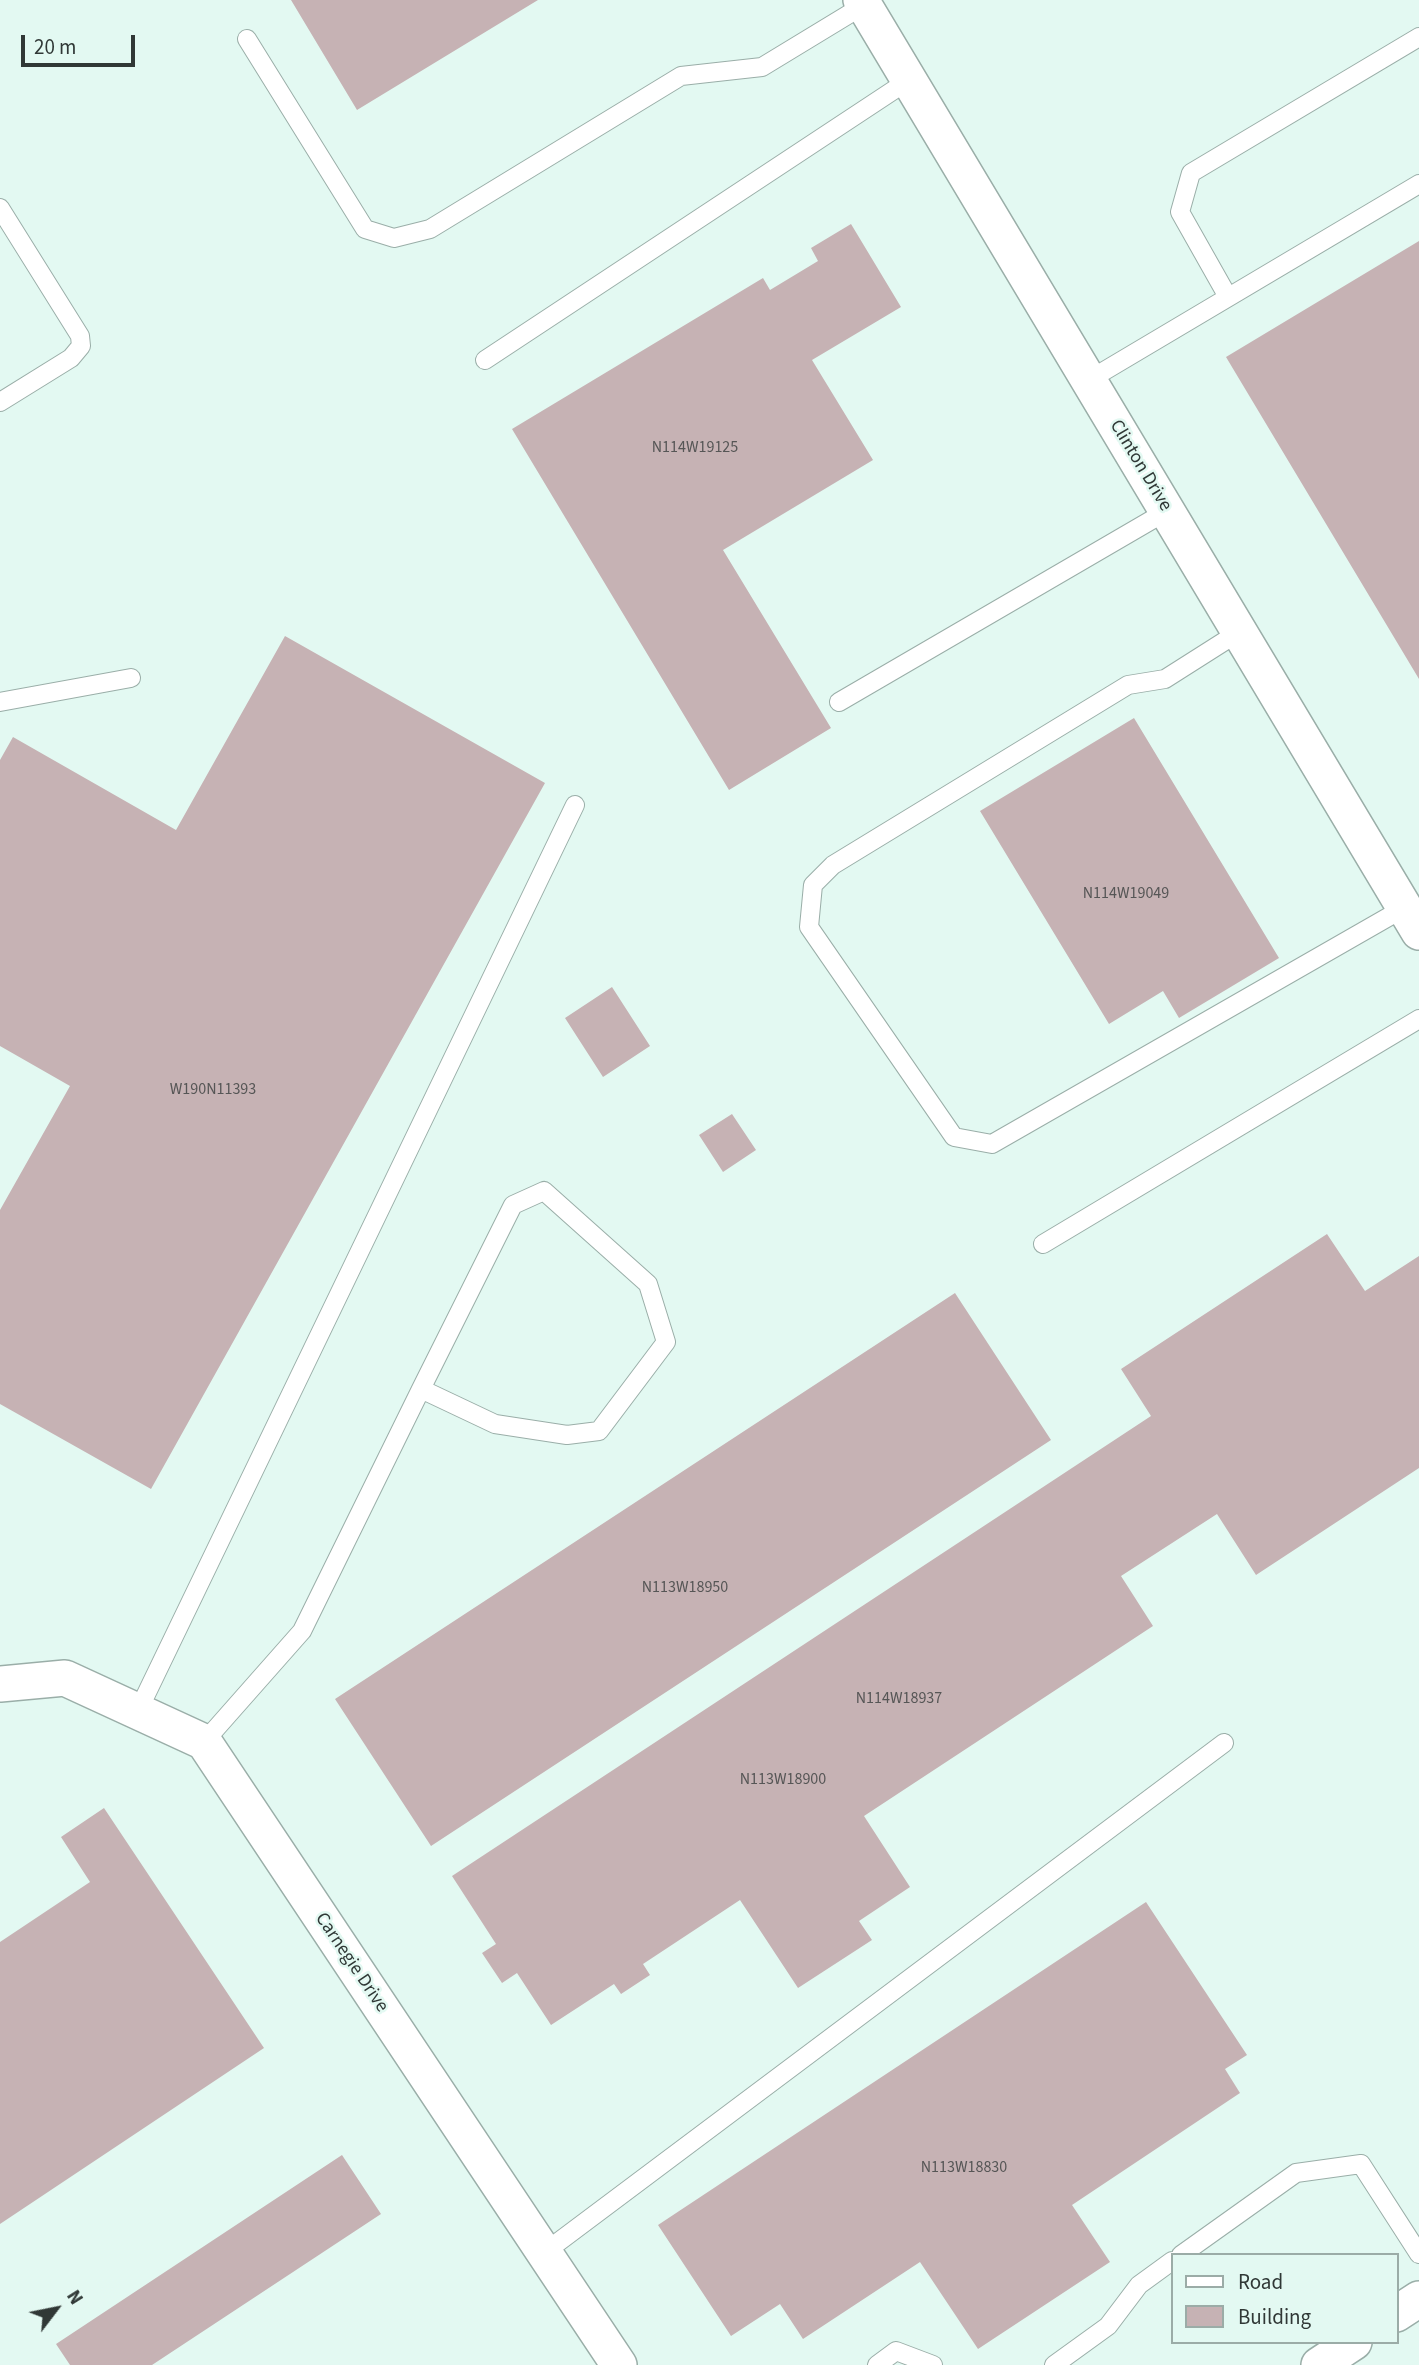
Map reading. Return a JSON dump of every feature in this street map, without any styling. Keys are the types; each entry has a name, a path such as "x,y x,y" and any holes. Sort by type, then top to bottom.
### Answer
{"street":[{"name":"Clinton Drive","path":"863,3 1412,920"},
{"path":"0,1684 65,1678 204,1742"},
{"name":"Carnegie Drive","path":"204,1742 620,2365"},
{"path":"1398,2313 1419,2299"},
{"path":"1320,2365 1351,2344"}],"lane":[{"path":"247,39 365,229 394,238 430,229 681,76 762,67 863,3"},
{"path":"1228,297 1180,212 1191,173 1419,37"},
{"path":"485,360 909,80"},
{"path":"1089,380 1419,184"},
{"path":"0,208 80,336 81,346 71,358 0,402"},
{"path":"839,702 1167,511"},
{"path":"1239,632 1165,679 1128,685 833,865 813,885 809,927 954,1137 992,1144 1412,920"},
{"path":"0,702 131,678"},
{"path":"138,1711 575,805"},
{"path":"1043,1244 1419,1019"},
{"path":"204,1742 302,1631 421,1390 513,1205 544,1191 648,1284 666,1342 599,1432 567,1435 495,1424 421,1390"},
{"path":"545,2252 1224,1743"},
{"path":"1184,2253 1296,2173 1361,2164 1419,2254"},
{"path":"1054,2365 1108,2326 1139,2285 1170,2262"},
{"path":"877,2365 897,2351 933,2365"}],"building":[{"path":"291,0 538,0 357,110"},
{"path":"851,224 901,307 812,360 873,460 723,550 831,728 729,790 512,429 763,278 770,290 818,261 811,248"},
{"path":"1419,241 1419,679 1226,357"},
{"path":"285,636 545,783 151,1489 0,1404 0,1210 70,1086 0,1046 0,760 13,737 176,830"},
{"path":"1134,718 1279,958 1179,1018 1163,991 1109,1024 980,811"},
{"path":"612,987 650,1046 603,1077 565,1018"},
{"path":"732,1114 756,1150 723,1172 699,1135"},
{"path":"1327,1234 1365,1291 1419,1256 1419,1468 1256,1575 1217,1514 1121,1576 1153,1626 864,1816 910,1887 859,1921 872,1940 798,1988 740,1900 643,1964 650,1975 621,1994 614,1984 551,2025 517,1973 502,1983 482,1953 496,1944 452,1876 1151,1416 1121,1369"},
{"path":"955,1293 1051,1440 431,1846 335,1699"},
{"path":"104,1808 264,2048 0,2224 0,1942 90,1882 61,1837"},
{"path":"1146,1902 1247,2055 1225,2069 1240,2093 1072,2205 1110,2262 978,2349 920,2262 803,2339 780,2304 731,2336 658,2225"},
{"path":"342,2155 381,2214 152,2365 70,2365 56,2344"}]}
